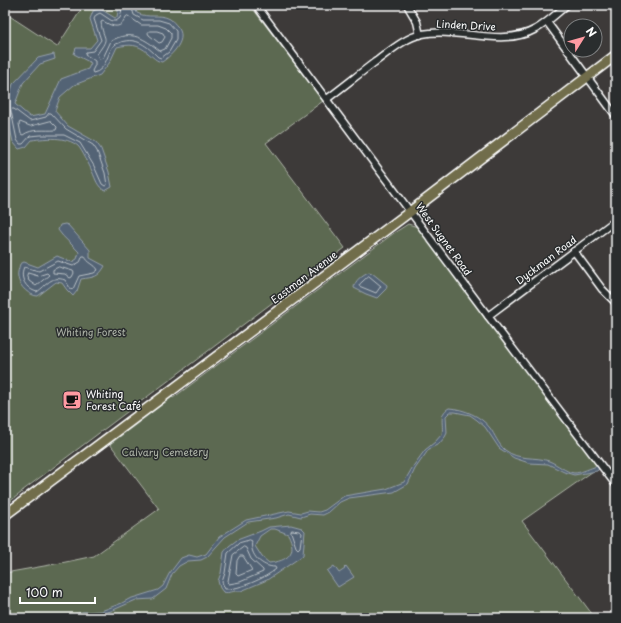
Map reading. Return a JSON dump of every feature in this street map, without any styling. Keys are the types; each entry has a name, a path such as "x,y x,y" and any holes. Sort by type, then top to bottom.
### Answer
{"main road":[{"name":"Eastman Avenue","path":"5,514 411,211 616,55"}],"street":[{"name":"West Sugnet Road","path":"256,5 616,485"},
{"path":"407,5 417,22 420,35"},
{"name":"Linden Drive","path":"327,99 398,46 420,35 432,33 451,33 511,37 536,29 567,5"},
{"path":"547,22 616,116"},
{"name":"Dyckman Road","path":"488,316 616,220"},
{"path":"574,251 602,289 616,303"}],"green space":[{"name":"Whiting Forest","path":"84,5 250,5 323,101 266,143 345,248 5,505 5,13 57,47"},
{"name":"Calvary Cemetery","path":"408,224 418,227 599,467 522,521 595,618 5,618 5,573 94,556 159,509 110,444"}],"water":[{"path":"119,5 134,5 137,13 141,15 162,16 170,19 177,26 181,36 178,46 162,62 156,60 137,46 126,45 117,47 110,62 100,75 74,85 60,97 55,111 68,126 96,142 101,149 109,172 112,187 105,191 97,182 80,148 73,143 56,138 38,139 32,140 26,147 19,149 13,142 6,109 13,84 38,58 54,54 55,59 40,64 23,83 15,104 30,117 45,114 61,79 88,69 91,63 74,54 76,48 90,48 97,40 90,19 93,11 99,8 115,18 117,17"},
{"path":"60,225 68,225 90,250 90,258 105,266 98,275 81,279 77,291 73,296 62,283 56,282 38,296 35,296 25,290 20,284 18,274 20,264 24,262 38,267 57,256 72,262 77,259 79,252 58,230"},
{"path":"369,272 387,285 386,289 377,298 354,288 354,285 359,278"},
{"path":"449,408 466,412 482,420 490,428 503,448 516,456 549,461 574,473 597,466 599,469 597,471 574,475 548,464 529,463 514,458 499,448 485,427 477,420 470,415 450,412 446,416 447,433 445,437 439,444 429,449 415,469 408,484 394,492 349,498 340,502 329,512 323,515 310,514 301,517 289,514 276,518 248,522 225,537 207,557 201,560 188,561 179,566 172,574 166,589 153,599 136,600 101,614 87,615 78,618 64,618 82,612 101,611 129,599 158,590 163,586 169,574 181,558 189,555 197,557 206,554 219,537 246,520 289,511 301,513 308,511 319,512 325,510 344,496 386,489 404,482 425,450 442,434 442,416"},
{"path":"291,525 302,528 305,531 303,555 267,580 241,591 227,593 223,592 218,581 221,573 224,552 237,540 269,527","holes":["270,529 275,529 288,534 292,546 291,551 286,558 269,563 262,557 255,546 260,536"]},
{"path":"334,566 339,573 345,569 344,568 346,566 354,577 338,587 327,571"}],"place":[{"name":"Whiting Forest Café","path":"72,400"}]}
